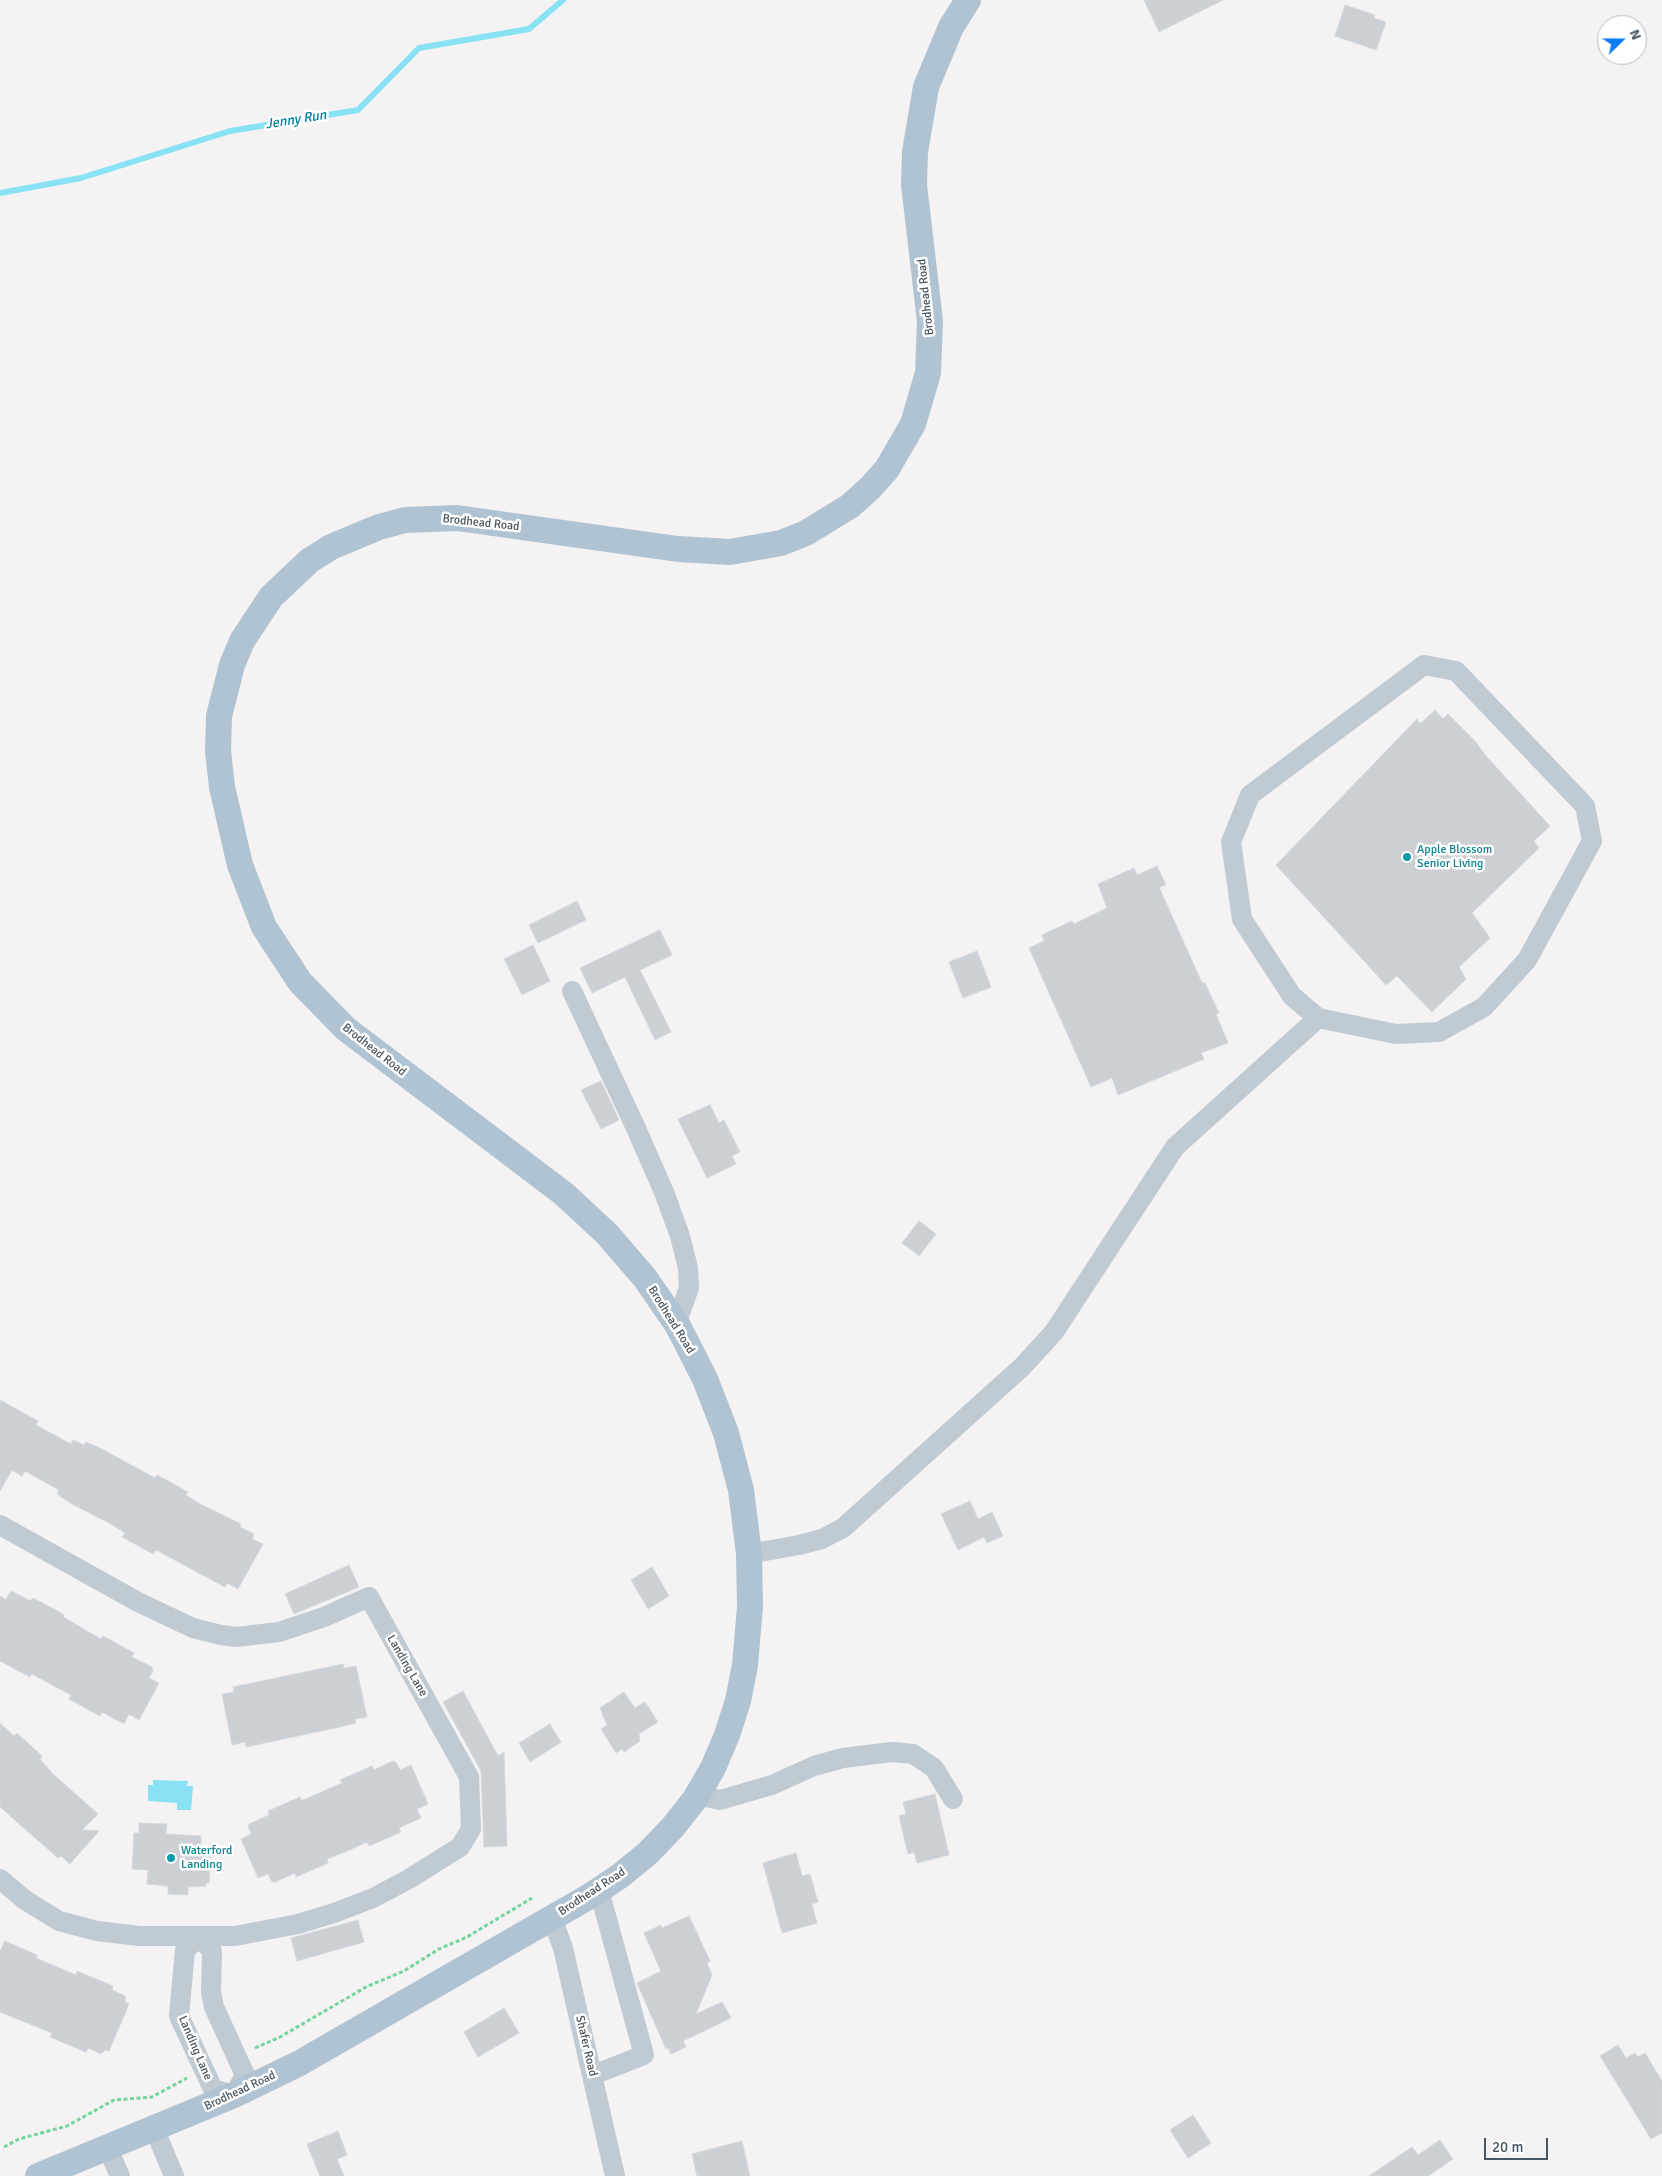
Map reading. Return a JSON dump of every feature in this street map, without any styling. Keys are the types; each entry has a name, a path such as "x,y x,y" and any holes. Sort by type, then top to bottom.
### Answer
{"main road":[{"name":"Brodhead Road","path":"38,2176 234,2095 298,2064 599,1890 648,1853 673,1827 713,1768 727,1735 738,1700 745,1665 750,1607 749,1554 741,1490 726,1433 706,1378 676,1324 646,1278 607,1234 564,1194 346,1029 316,1001 285,962 264,926 250,896 228,821 218,751 220,716 224,690 242,641 271,597 289,578 317,556 355,535 380,526 405,520 458,518 678,549 730,552 781,543 806,533 843,511 870,488 901,447 922,399 928,373 930,321 914,184 915,152 926,87 948,34 968,0"}],"street":[{"path":"1424,665 1456,671 1585,806 1592,841 1527,960 1484,1008 1438,1032 1396,1034 1318,1018 1292,996 1242,919 1231,842 1250,795 1424,665"},
{"path":"572,991 635,1126 664,1192 680,1236 688,1268 689,1288 676,1324"},
{"path":"749,1554 822,1539 843,1528 1022,1367 1054,1332 1175,1147 1318,1018"},
{"name":"Landing Lane","path":"0,1525 138,1602 193,1628 221,1635 236,1637 279,1632 324,1617 368,1597 469,1777 471,1829 460,1847 409,1879 373,1898 307,1921 235,1936 131,1935 97,1931 59,1921 25,1900 0,1879"},
{"path":"696,1795 720,1800 772,1785 814,1766 843,1758 892,1752 913,1754 934,1768 953,1799"},
{"path":"593,2076 644,2055 599,1890"},
{"name":"Shafer Road","path":"552,1918 564,1948 615,2176"},
{"path":"198,1937 212,1951 211,1992 214,2007 245,2075 234,2095"},
{"name":"Landing Lane","path":"198,1937 185,1950 178,2007 179,2016 213,2089 234,2095"},
{"path":"154,2128 174,2176"},
{"path":"107,2147 120,2176"}],"path":[{"path":"236,2056 273,2040 366,1987 404,1971 532,1898"},
{"path":"4,2147 27,2137 67,2126 114,2100 127,2097 147,2099 158,2095 203,2071"}],"water":[{"path":"153,1780 188,1781 187,1786 193,1786 191,1810 177,1810 177,1803 148,1801 148,1785 153,1785"}],"building":[{"path":"1144,0 1223,0 1159,32"},
{"path":"1345,5 1375,15 1374,18 1386,22 1376,50 1335,36"},
{"name":"Apple Blossom Senior Living","path":"1435,710 1443,719 1448,714 1474,740 1487,757 1550,826 1534,841 1539,848 1472,913 1490,938 1459,967 1466,979 1432,1012 1397,976 1386,985 1276,865 1417,719 1420,724"},
{"path":"1157,866 1166,885 1159,887 1202,983 1205,983 1219,1013 1216,1014 1228,1043 1201,1053 1204,1059 1118,1095 1112,1078 1091,1087 1029,948 1044,941 1042,935 1072,921 1074,924 1107,908 1098,884 1134,868 1137,875"},
{"path":"577,901 586,920 538,943 529,925"},
{"path":"660,930 672,955 640,970 671,1032 655,1040 625,977 592,993 580,968"},
{"path":"533,945 550,981 522,995 504,959"},
{"path":"977,951 991,987 963,998 949,962"},
{"path":"601,1081 619,1120 601,1129 581,1090"},
{"path":"710,1105 719,1123 724,1120 740,1152 732,1156 736,1164 707,1178 678,1119"},
{"path":"919,1221 936,1234 919,1256 902,1243"},
{"path":"0,1400 38,1421 36,1425 71,1444 73,1440 84,1445 86,1442 155,1478 157,1475 188,1492 186,1495 200,1504 241,1524 240,1527 254,1534 252,1539 263,1544 238,1589 227,1583 225,1587 156,1550 153,1554 122,1537 125,1533 70,1503 57,1494 59,1490 25,1471 22,1476 12,1470 0,1491"},
{"path":"970,1501 978,1519 992,1512 1003,1536 987,1543 984,1537 958,1550 941,1514"},
{"path":"349,1565 359,1587 294,1614 285,1594"},
{"path":"652,1567 669,1596 648,1609 631,1580"},
{"path":"11,1591 31,1601 33,1598 54,1609 64,1615 63,1617 101,1639 103,1636 134,1653 132,1657 152,1667 153,1670 149,1678 159,1683 139,1720 129,1714 124,1724 102,1712 100,1716 69,1699 71,1695 32,1674 30,1677 0,1661 0,1596 6,1599"},
{"path":"343,1664 344,1668 356,1666 367,1717 355,1719 356,1723 340,1727 246,1747 245,1742 232,1745 222,1694 234,1692 233,1687"},
{"path":"463,1691 498,1756 504,1752 507,1846 484,1847 481,1771 443,1702"},
{"path":"624,1692 635,1708 645,1702 658,1722 639,1734 640,1741 624,1752 622,1749 616,1753 601,1729 607,1725 600,1708"},
{"path":"0,1723 14,1736 17,1733 42,1756 40,1759 52,1773 98,1814 82,1830 99,1831 70,1864 61,1856 58,1858 0,1807"},
{"path":"550,1724 561,1742 530,1762 519,1743"},
{"path":"393,1761 396,1762 400,1770 411,1765 428,1804 417,1809 421,1818 399,1828 401,1832 369,1846 367,1842 327,1859 328,1863 296,1877 295,1873 275,1882 272,1882 268,1874 258,1878 241,1839 251,1834 249,1824 269,1815 268,1811 300,1797 301,1801 342,1783 340,1780 372,1766 374,1770"},
{"path":"935,1794 949,1855 917,1863 914,1852 908,1854 899,1816 906,1814 903,1802"},
{"name":"Waterford Landing","path":"139,1823 167,1824 166,1834 201,1836 201,1848 211,1848 209,1883 206,1883 206,1886 188,1887 188,1895 168,1894 168,1886 147,1884 148,1870 132,1869 134,1833 139,1833"},
{"path":"796,1853 802,1876 810,1874 818,1902 812,1904 817,1923 782,1933 763,1863"},
{"path":"689,1916 710,1961 707,1963 712,1975 696,2014 722,2002 731,2018 683,2041 686,2047 671,2054 668,2048 666,2049 637,1983 661,1971 644,1933 661,1925 662,1928"},
{"path":"358,1920 364,1942 297,1961 291,1938"},
{"path":"5,1941 37,1955 36,1958 76,1975 77,1971 113,1986 112,1990 125,1996 125,2002 129,2004 109,2051 105,2050 101,2054 88,2048 86,2052 50,2037 52,2033 0,2012 0,1951"},
{"path":"504,2008 519,2033 478,2057 464,2032"},
{"path":"1618,2045 1626,2058 1635,2053 1638,2057 1645,2053 1662,2081 1662,2133 1651,2139 1600,2056"},
{"path":"1193,2115 1211,2143 1188,2158 1170,2130"},
{"path":"338,2131 347,2155 337,2159 344,2176 320,2176 307,2144"},
{"path":"1440,2140 1453,2159 1428,2176 1369,2176 1412,2147 1418,2155"},
{"path":"742,2141 750,2176 697,2176 692,2154"}],"waterway":[{"name":"Jenny Run","path":"0,193 81,178 230,131 358,110 419,48 529,29 563,0"}],"place":[{"name":"Apple Blossom Senior Living","path":"1407,857"},
{"name":"Waterford Landing","path":"171,1858"}]}
